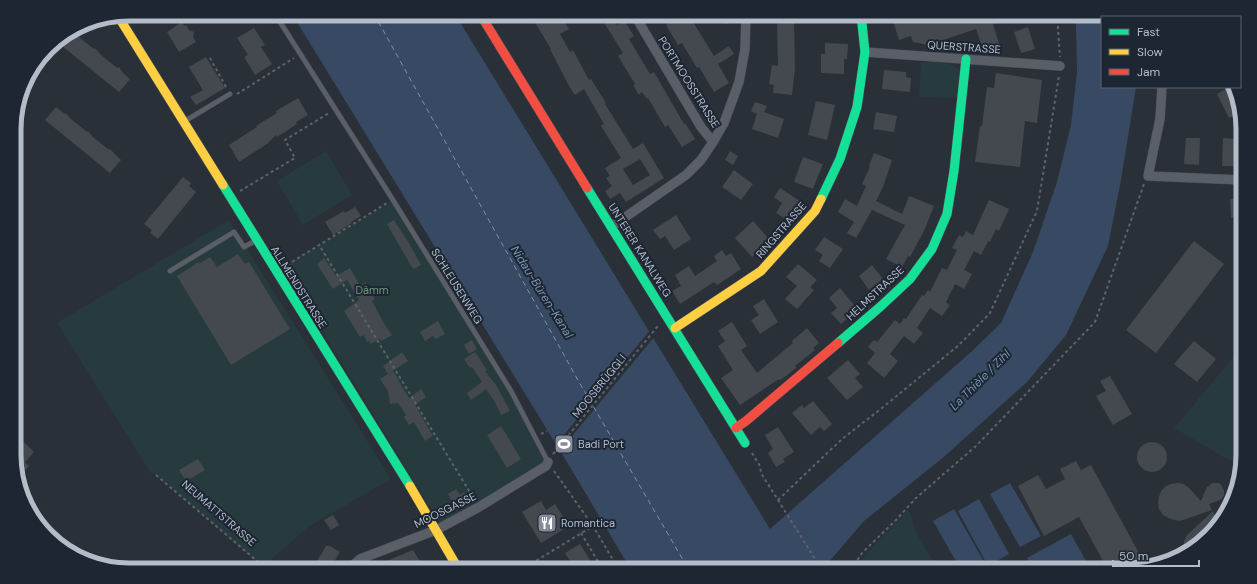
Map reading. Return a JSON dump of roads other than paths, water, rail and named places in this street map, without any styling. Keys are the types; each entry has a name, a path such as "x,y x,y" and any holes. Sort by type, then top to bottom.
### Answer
{"street":[{"name":"UNTERER KANALWEG","path":"484,21 746,443"},
{"name":"PORTMOOSSTRASSE","path":"638,21 700,127 713,142"},
{"path":"611,227 686,176 701,160 713,142 724,124 739,82 745,50 746,21"},
{"name":"RINGSTRASSE","path":"675,328 761,271 815,210 840,159 857,107 865,52 862,21"},
{"name":"ALLMENDSTRASSE","path":"121,22 456,563"},
{"name":"QUERSTRASSE","path":"865,52 1060,66"},
{"name":"HELMSTRASSE","path":"736,428 880,307 910,279 932,249 947,214 954,171 966,59"},
{"path":"1162,88 1160,119 1148,176 1236,180"},
{"name":"MOOSGASSE","path":"356,563 360,559 436,530 479,507 546,466 548,462"}],"lane":[{"name":"SCHLEUSENWEG","path":"279,21 393,200 517,402 548,462"},
{"path":"183,122 230,94"},
{"path":"170,271 234,232 244,247 256,240"}],"water":[{"path":"296,21 459,21 770,529 971,352 1001,323 1033,252 1057,182 1071,125 1077,72 1075,21 1101,21 1101,88 1136,88 1121,180 1108,246 1066,335 1027,382 945,456 864,521 828,563 627,563 573,472"},
{"path":"1010,483 1041,536 1020,547 990,494"},
{"path":"979,499 1009,554 993,563 986,563 958,511"},
{"path":"954,509 985,563 957,563 933,521"},
{"path":"1071,534 1087,563 1030,563 1027,558"}],"place":[{"name":"Badi Port","path":"564,444"},
{"name":"Romantica","path":"547,523"}],"park label":[{"name":"Dämm","path":"372,290"}],"water label":[{"name":"Nidau-Büren-Kanal","path":"542,292"},
{"name":"La Thièle / Zihl","path":"980,380"}]}
